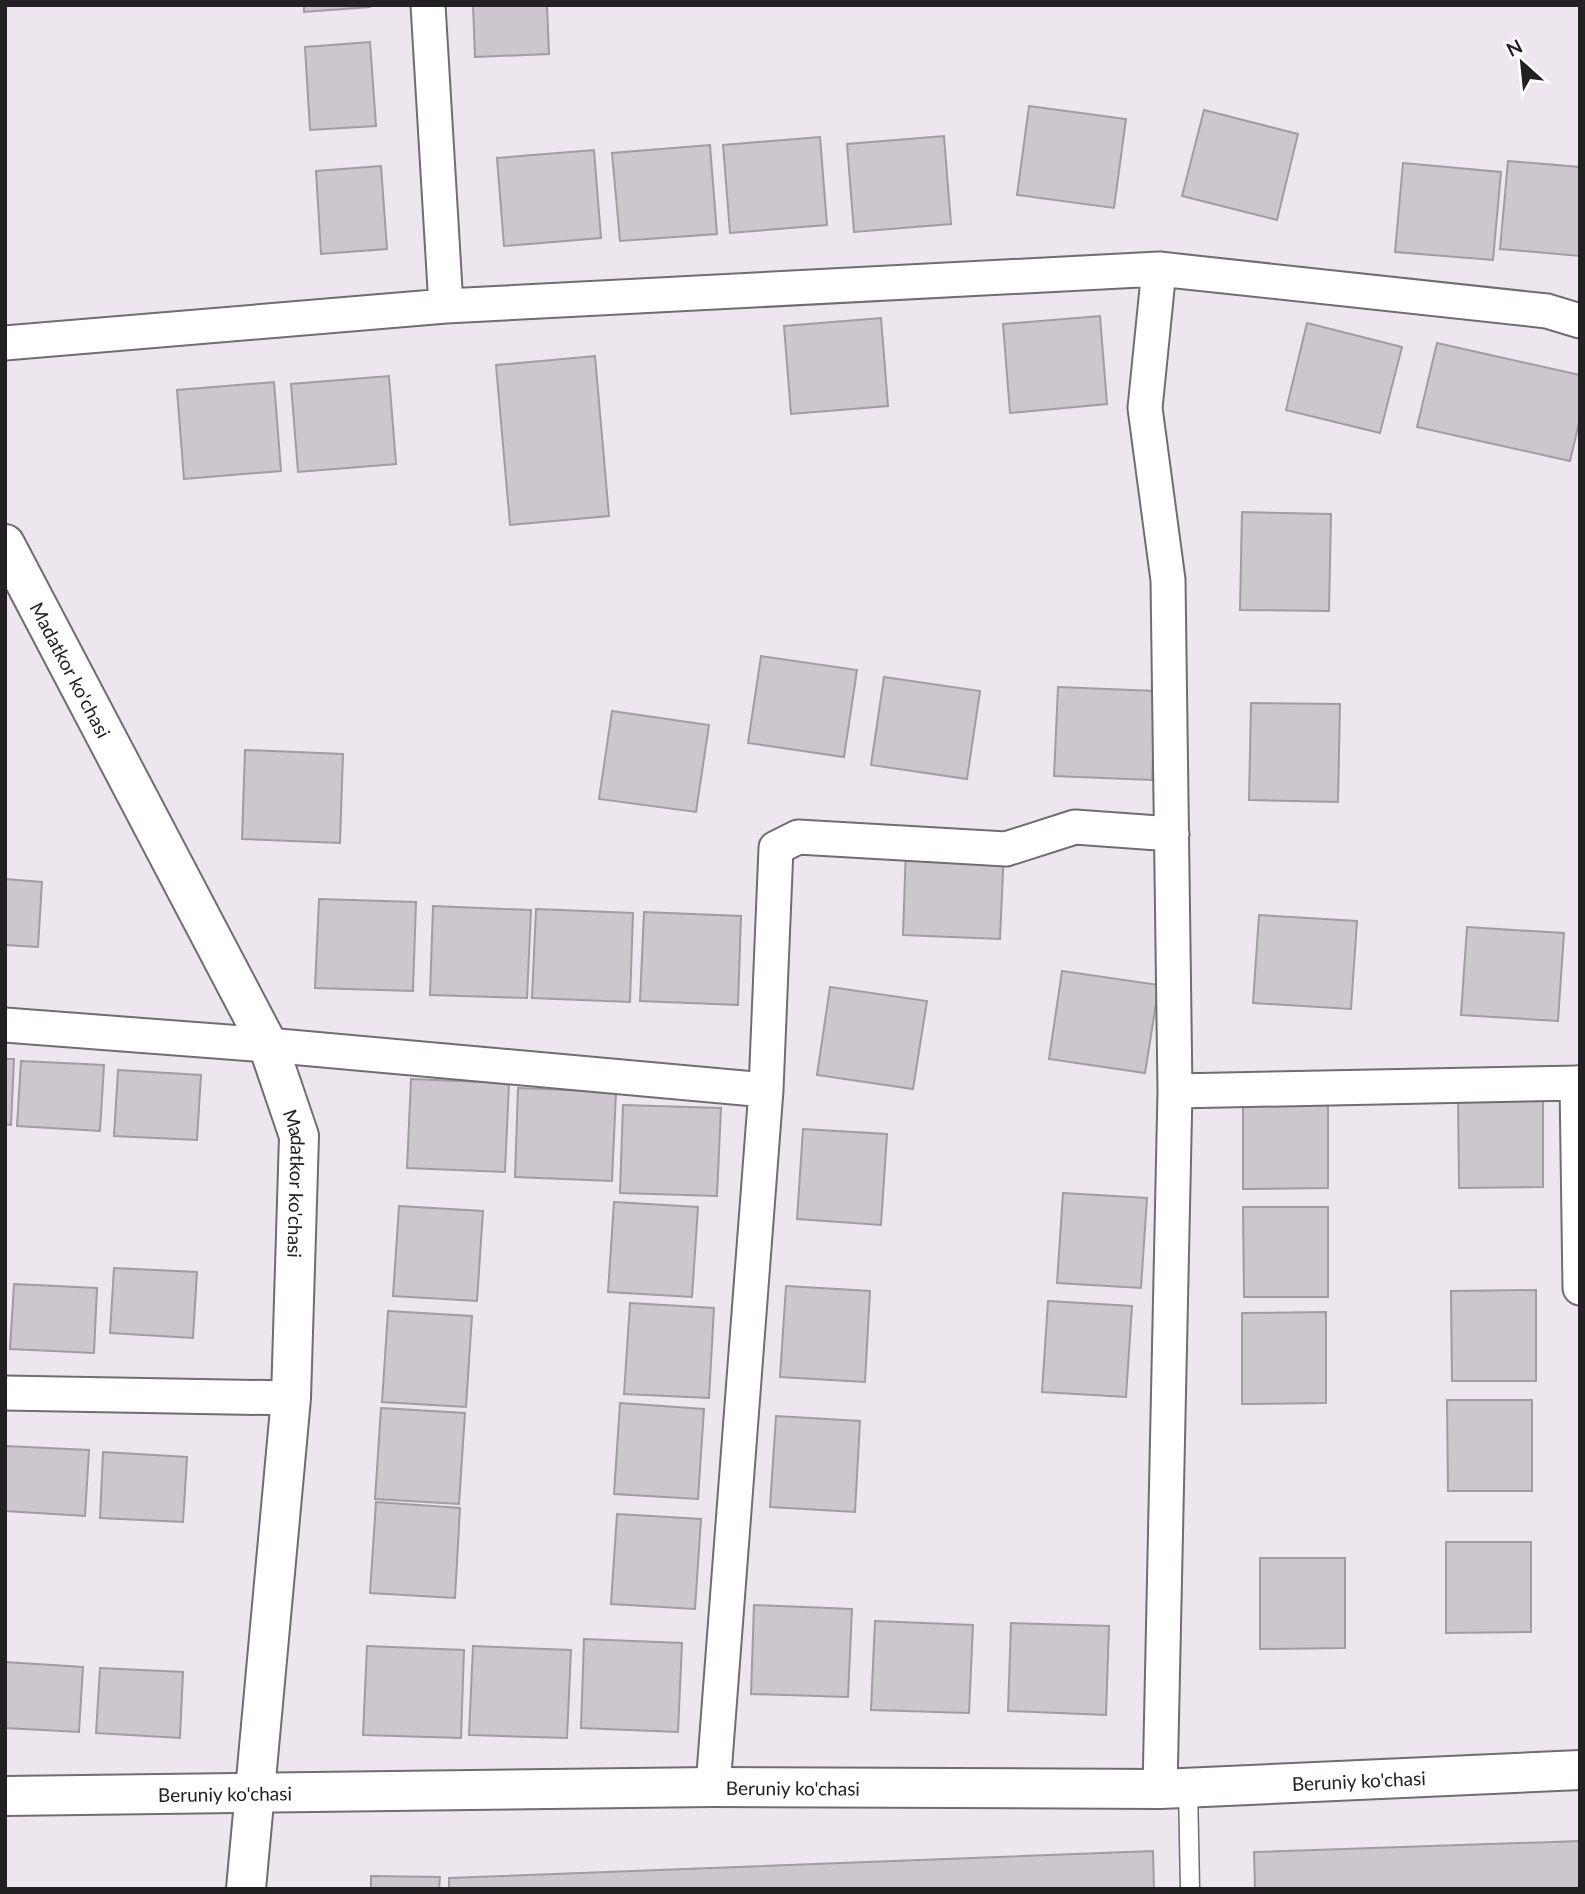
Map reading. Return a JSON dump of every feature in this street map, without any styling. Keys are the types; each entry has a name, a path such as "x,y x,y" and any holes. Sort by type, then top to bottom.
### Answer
{"street":[{"path":"428,5 446,306"},
{"path":"1159,269 1145,408 1168,580 1175,1091 1174,1788"},
{"path":"5,343 446,306 1159,269 1546,312 1580,321"},
{"name":"Madatkor ko'chasi","path":"5,544 15,584 268,1045 299,1136 291,1398 246,1889"},
{"path":"713,1787 766,1090 776,848 799,836 1006,849 1075,827 1172,834"},
{"path":"5,1026 268,1045 766,1090"},
{"path":"1175,1091 1578,1083 1580,1288"},
{"path":"5,1393 291,1398"},
{"name":"Beruniy ko'chasi","path":"5,1796 713,1787 1174,1788 1580,1770"}],"lane":[{"path":"1174,1788 1190,1889"}],"building":[{"path":"304,5 370,5 370,7 304,12"},
{"path":"473,5 547,5 549,54 475,57"},
{"path":"370,42 376,126 310,130 305,47"},
{"path":"1029,106 1126,119 1114,208 1017,195"},
{"path":"1204,110 1298,134 1277,220 1182,196"},
{"path":"944,136 951,224 854,232 847,144"},
{"path":"820,137 827,225 730,233 723,145"},
{"path":"710,145 717,234 620,241 612,153"},
{"path":"594,150 601,238 504,246 497,158"},
{"path":"1508,161 1580,167 1580,256 1500,249"},
{"path":"1403,163 1501,172 1493,260 1395,252"},
{"path":"381,166 387,249 321,254 316,171"},
{"path":"1100,316 1107,404 1010,413 1003,324"},
{"path":"881,318 888,406 791,414 784,326"},
{"path":"1307,323 1402,347 1380,433 1286,410"},
{"path":"1437,343 1580,375 1580,419 1570,461 1417,427"},
{"path":"595,356 609,516 510,525 496,365"},
{"path":"389,376 396,464 298,472 291,384"},
{"path":"274,382 281,471 184,479 177,390"},
{"path":"1242,512 1331,514 1329,611 1240,610"},
{"path":"761,656 857,670 844,757 748,743"},
{"path":"884,677 980,691 967,779 871,765"},
{"path":"1058,687 1156,691 1152,780 1054,776"},
{"path":"1251,703 1340,704 1338,802 1249,800"},
{"path":"612,711 709,725 696,812 599,799"},
{"path":"245,750 343,754 340,843 242,839"},
{"path":"906,846 1004,850 1000,939 903,935"},
{"path":"5,879 42,882 38,947 5,945"},
{"path":"319,899 416,902 413,991 315,988"},
{"path":"433,906 531,910 527,998 430,995"},
{"path":"536,909 633,913 630,1002 532,998"},
{"path":"644,912 741,916 738,1005 640,1001"},
{"path":"1259,915 1357,921 1351,1009 1253,1003"},
{"path":"1467,927 1564,933 1558,1021 1461,1015"},
{"path":"1062,971 1159,985 1145,1073 1049,1059"},
{"path":"830,987 927,1001 913,1089 817,1075"},
{"path":"5,1059 14,1059 11,1125 5,1124"},
{"path":"21,1061 104,1065 100,1131 17,1126"},
{"path":"118,1070 201,1075 197,1140 114,1136"},
{"path":"411,1079 509,1083 505,1172 407,1168"},
{"path":"518,1088 616,1092 612,1181 515,1177"},
{"path":"1328,1097 1328,1188 1243,1189 1243,1098"},
{"path":"1458,1097 1543,1097 1543,1187 1459,1188"},
{"path":"623,1105 721,1108 717,1196 620,1193"},
{"path":"803,1129 887,1134 881,1225 797,1219"},
{"path":"1063,1193 1147,1198 1141,1288 1057,1283"},
{"path":"614,1202 698,1207 692,1297 608,1292"},
{"path":"399,1206 483,1211 477,1301 393,1296"},
{"path":"1243,1207 1328,1207 1328,1297 1244,1297"},
{"path":"114,1268 197,1272 193,1338 110,1333"},
{"path":"14,1284 97,1288 94,1353 10,1349"},
{"path":"786,1286 870,1291 865,1382 780,1377"},
{"path":"1536,1290 1536,1381 1452,1381 1451,1291"},
{"path":"1048,1301 1132,1306 1126,1397 1042,1392"},
{"path":"630,1303 714,1308 709,1398 624,1394"},
{"path":"388,1311 472,1316 466,1407 382,1402"},
{"path":"1326,1312 1326,1403 1242,1404 1242,1313"},
{"path":"1447,1400 1532,1400 1532,1491 1448,1491"},
{"path":"620,1403 704,1409 698,1499 614,1494"},
{"path":"381,1408 465,1413 459,1504 375,1499"},
{"path":"776,1416 860,1421 855,1512 770,1507"},
{"path":"5,1446 89,1450 85,1516 5,1511"},
{"path":"103,1452 187,1457 183,1522 100,1518"},
{"path":"376,1502 460,1508 455,1598 370,1593"},
{"path":"617,1514 701,1519 695,1609 611,1604"},
{"path":"1446,1542 1531,1542 1531,1632 1446,1633"},
{"path":"1260,1558 1345,1558 1345,1648 1260,1649"},
{"path":"754,1605 852,1609 848,1697 751,1694"},
{"path":"875,1621 973,1625 969,1713 871,1710"},
{"path":"1011,1623 1109,1626 1106,1715 1008,1711"},
{"path":"584,1639 682,1643 678,1732 581,1728"},
{"path":"367,1646 464,1650 461,1738 363,1735"},
{"path":"473,1646 571,1650 567,1738 469,1735"},
{"path":"5,1662 83,1667 79,1732 5,1728"},
{"path":"100,1668 183,1672 180,1738 96,1733"},
{"path":"1580,1841 1580,1889 1255,1889 1254,1852"},
{"path":"1153,1851 1154,1889 449,1889 449,1878"},
{"path":"371,1876 440,1877 439,1889 371,1889"}]}
